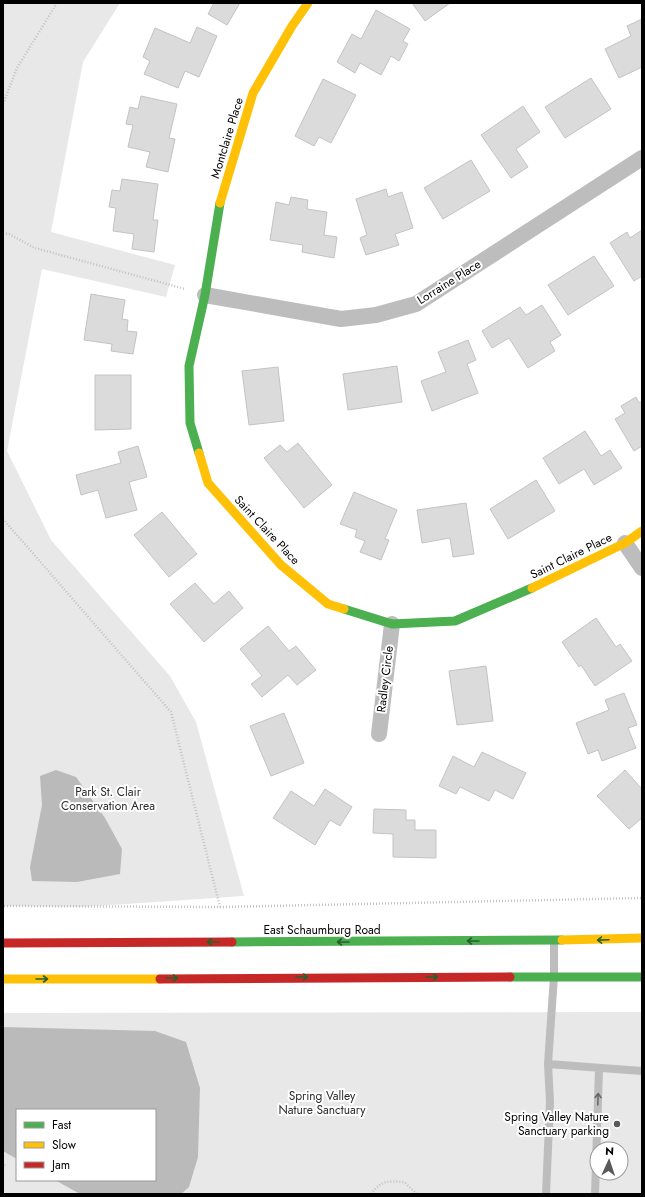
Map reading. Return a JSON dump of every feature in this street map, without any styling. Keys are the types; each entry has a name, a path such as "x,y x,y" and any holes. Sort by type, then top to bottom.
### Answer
{"main road":[{"name":"Montclaire Place","path":"205,295 221,198 253,93 292,26 308,3"},
{"name":"Saint Claire Place","path":"205,295 189,366 190,423 208,483 281,565 328,604 392,624 455,621 545,583 625,543 642,530"},
{"name":"East Schaumburg Road","path":"3,944 642,938"},
{"path":"3,979 554,976 642,977"}],"street":[{"name":"Lorraine Place","path":"205,295 341,319 376,315 416,304 642,158"},
{"path":"625,543 642,568"},
{"name":"Radley Circle","path":"379,734 392,624"}],"lane":[{"path":"546,1194 550,1102 548,1064 554,976 554,940"},
{"path":"548,1064 642,1071"},
{"path":"595,1194 599,1069"}],"path":[{"path":"3,104 17,68 57,3"},
{"path":"3,233 9,234 35,248 205,295"},
{"path":"3,519 171,712 220,907"},
{"path":"3,906 220,907 642,898"},
{"path":"3,1168 6,1163"},
{"path":"371,1194 379,1185 388,1181 404,1182 417,1194"}],"green space":[{"name":"Park St. Clair Conservation Area","path":"3,3 120,3 83,62 51,232 175,265 166,297 42,269 7,451 51,540 170,676 196,722 244,896 82,907 3,906"},
{"name":"Spring Valley Nature Sanctuary","path":"642,1012 642,1194 3,1194 3,1013"}],"shaded area":[{"path":"56,770 76,777 105,818 122,849 120,874 77,882 32,881 30,867 42,805 40,776"},
{"path":"3,1027 155,1031 186,1042 200,1088 198,1157 189,1187 181,1194 80,1194 57,1181 156,1181 156,1109 16,1109 16,1158 3,1151"}],"building":[{"path":"214,3 240,3 227,25 208,14"},
{"path":"412,3 450,3 425,21"},
{"path":"376,10 410,29 403,41 408,44 399,61 391,56 381,75 360,63 355,73 337,62 352,34 361,39"},
{"path":"642,19 642,67 619,78 605,49 631,36 627,26"},
{"path":"197,27 217,36 199,77 185,71 178,88 144,74 150,61 143,57 155,28 190,43"},
{"path":"591,78 611,109 565,138 545,107"},
{"path":"323,79 356,95 331,143 319,137 314,146 295,136"},
{"path":"141,96 177,104 169,138 175,139 168,172 146,167 150,152 128,147 133,125 126,124 130,107 138,109"},
{"path":"523,106 540,132 516,149 528,167 511,178 481,135"},
{"path":"471,160 490,191 443,219 424,188"},
{"path":"122,179 158,184 153,220 158,220 154,252 132,249 134,234 113,231 116,208 109,207 112,190 120,191"},
{"path":"386,189 388,197 402,192 413,228 395,234 399,245 366,255 360,238 367,235 356,199"},
{"path":"291,197 308,200 307,209 327,212 324,235 337,237 334,258 302,252 303,245 270,240 276,202 289,205"},
{"path":"642,230 642,276 634,281 610,243 627,232 630,238"},
{"path":"594,256 614,286 568,315 548,285"},
{"path":"91,294 125,300 122,319 128,320 127,331 137,332 133,354 111,351 112,344 84,340"},
{"path":"542,305 561,335 550,342 555,351 528,368 509,338 492,348 482,331 520,307 526,315"},
{"path":"468,340 476,360 467,364 478,393 432,411 421,381 446,372 438,352"},
{"path":"397,366 402,402 348,410 343,374"},
{"path":"278,367 284,421 249,425 242,371"},
{"path":"95,375 131,375 131,429 95,430"},
{"path":"636,397 639,403 642,401 642,446 634,451 615,419 625,413 621,406"},
{"path":"585,431 601,456 610,450 622,468 594,485 584,469 559,484 543,458"},
{"path":"298,443 332,485 304,508 264,458 280,445 287,452"},
{"path":"138,446 147,477 129,482 137,510 106,518 98,490 81,495 76,475 121,463 118,452"},
{"path":"536,480 555,511 508,539 490,509"},
{"path":"354,492 397,510 385,539 389,540 381,560 360,552 365,541 355,537 357,530 340,524"},
{"path":"466,503 474,554 453,557 450,538 422,543 417,510"},
{"path":"162,512 197,554 169,577 134,535"},
{"path":"195,583 214,604 229,591 243,608 204,642 170,604"},
{"path":"596,618 616,647 620,644 632,661 595,686 581,665 579,667 562,642"},
{"path":"268,626 289,651 296,646 316,670 297,685 288,675 262,697 251,684 262,676 240,649"},
{"path":"486,666 493,721 457,725 449,671"},
{"path":"624,693 637,725 628,728 636,748 602,761 598,750 588,754 576,723 609,710 605,700"},
{"path":"284,713 304,763 271,776 250,726"},
{"path":"482,752 526,773 513,799 495,790 489,801 460,787 456,794 439,786 453,756 474,767"},
{"path":"625,770 642,789 642,818 629,829 597,796"},
{"path":"325,789 352,807 340,826 330,820 315,845 273,818 291,791 314,806"},
{"path":"374,809 406,810 406,820 415,820 415,830 436,830 436,858 393,857 393,834 373,833"}],"traffic: fast":[{"path":"199,453 190,423 189,366 205,295 220,203"},
{"path":"344,609 392,624 455,621 532,588"},
{"path":"232,942 562,940"},
{"path":"510,977 642,977"}],"traffic: slow":[{"path":"220,203 253,93 292,26 308,3"},
{"path":"199,453 208,483 281,565 328,604 344,609"},
{"path":"532,588 625,543 642,531"},
{"path":"562,940 642,938"},
{"path":"3,979 160,979"}],"traffic: jam":[{"path":"3,943 232,942"},
{"path":"160,979 510,977"}],"place":[{"name":"Spring Valley Nature Sanctuary parking","path":"617,1124"}]}
